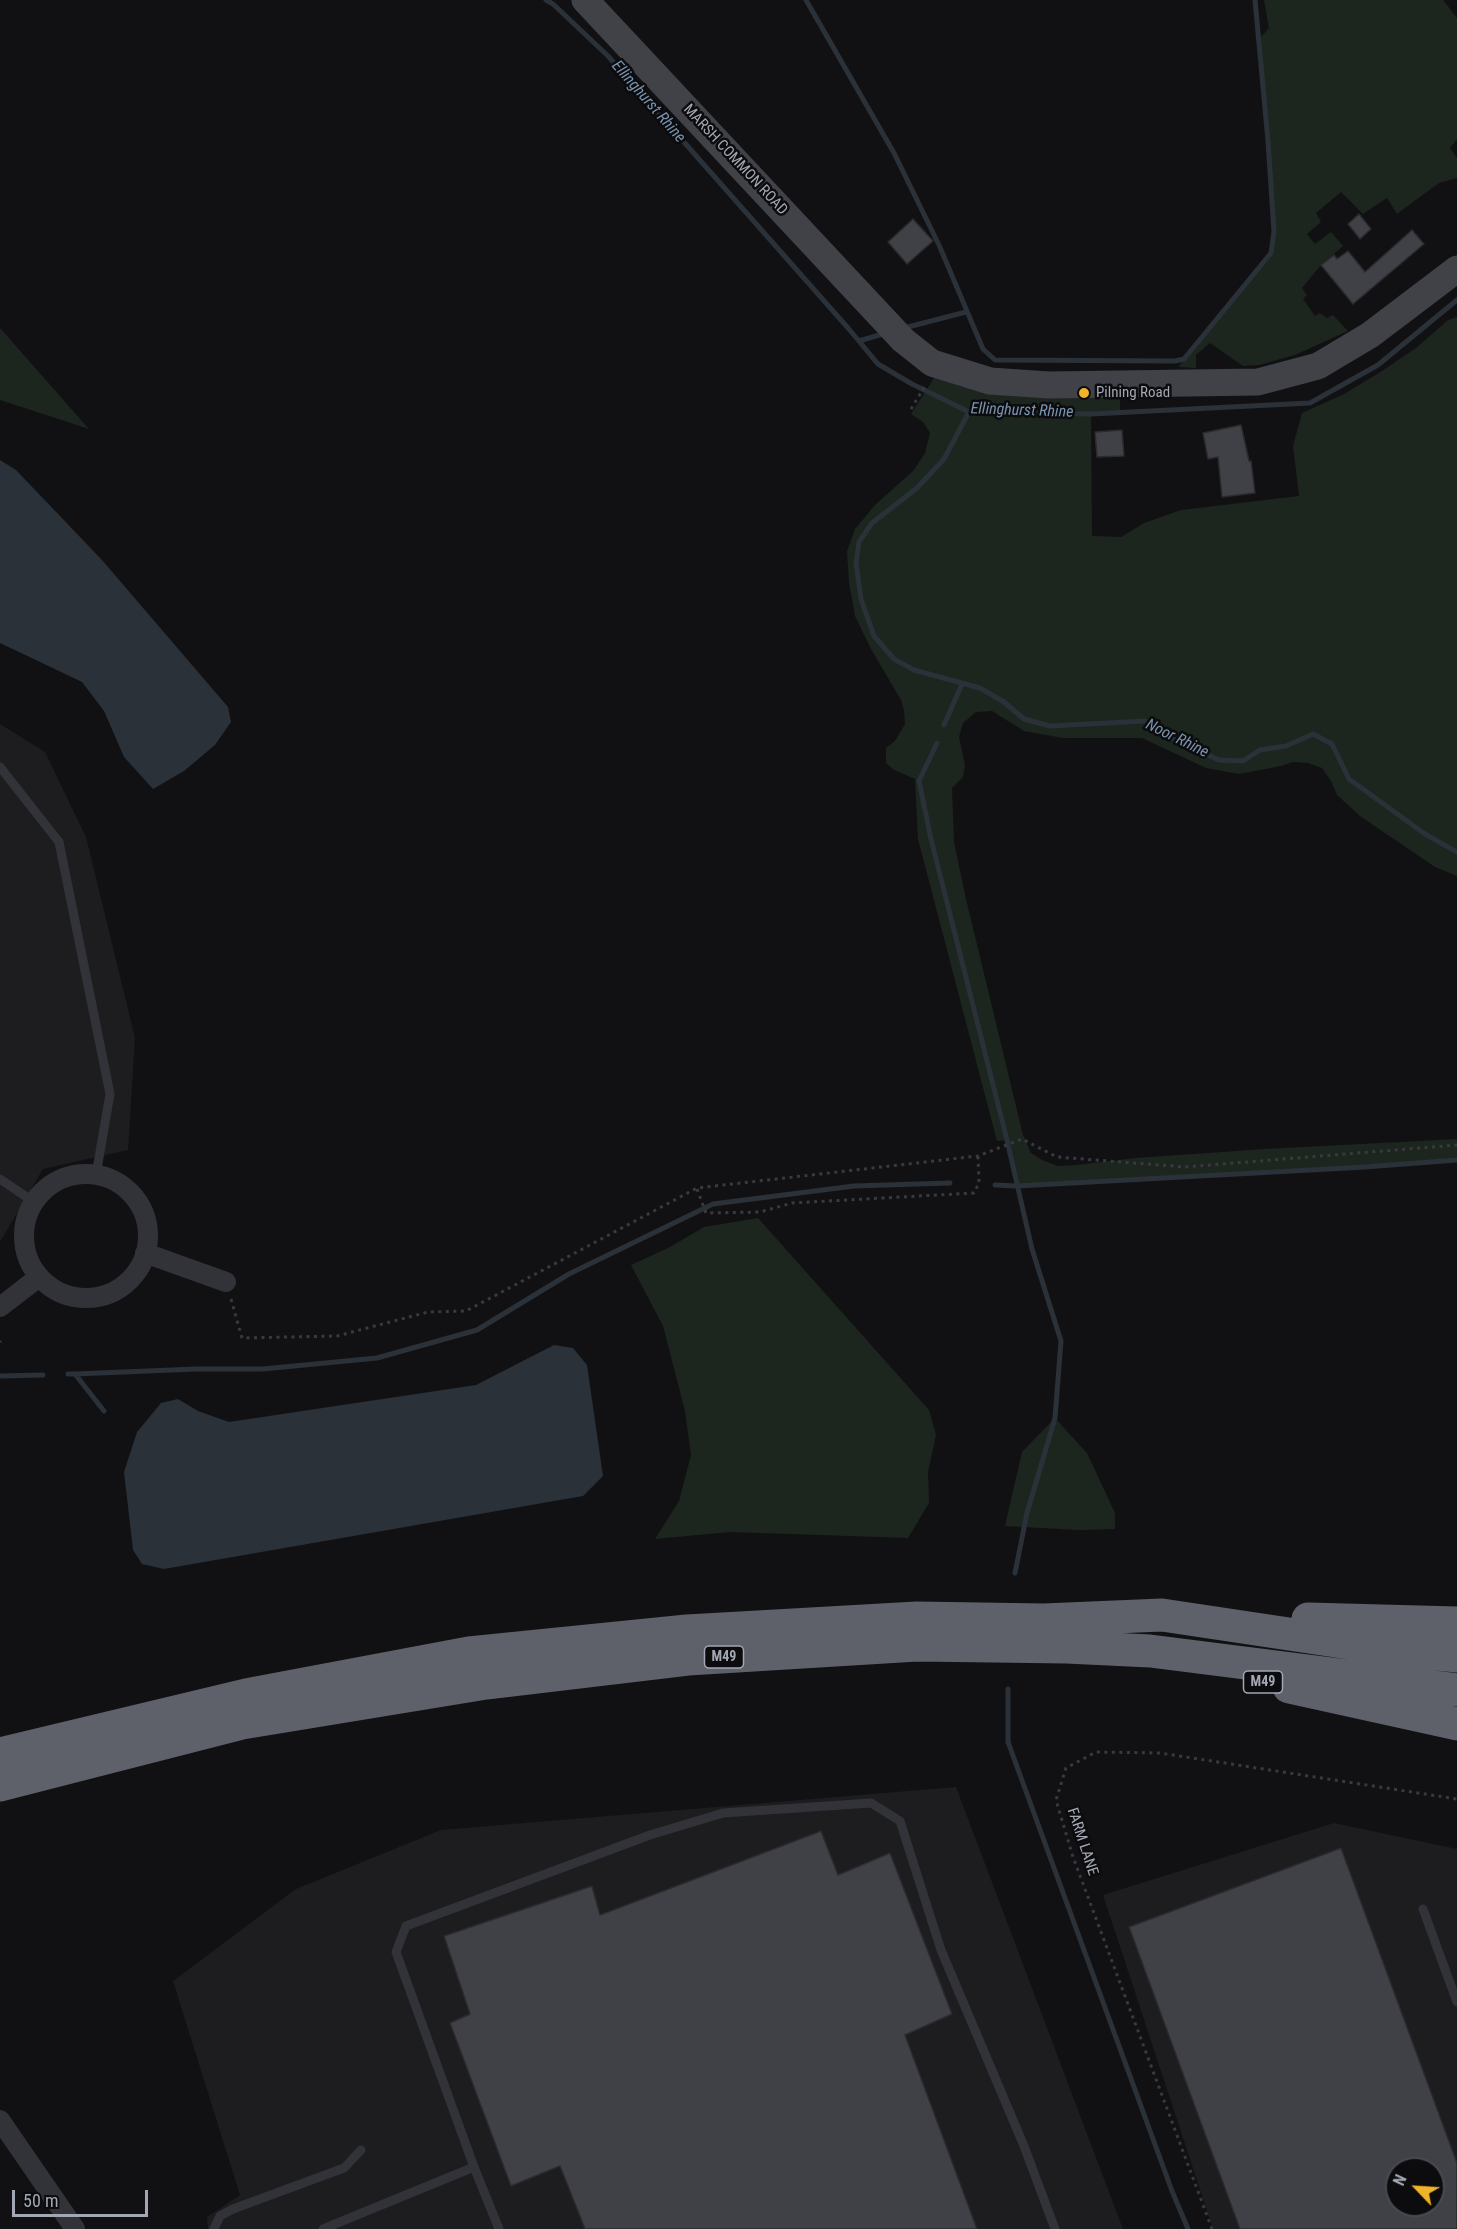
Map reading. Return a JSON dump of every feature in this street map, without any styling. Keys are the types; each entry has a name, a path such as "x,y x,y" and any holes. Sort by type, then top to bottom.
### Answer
{"highway":[{"name":"M49","path":"1162,1616 1389,1649 1457,1656"},
{"name":"M49","path":"0,1754 246,1695 469,1653 687,1631 906,1619 1044,1620 1162,1616 1457,1623"},
{"name":"M49","path":"0,1785 242,1724 486,1683 688,1659 917,1645 1067,1647 1150,1651 1457,1690"},
{"name":"M49","path":"1067,1647 1255,1680 1457,1724"}],"main road":[{"name":"MARSH COMMON ROAD","path":"585,0 903,340 932,363 990,381 1049,385 1258,382 1318,366 1370,335 1457,269"}],"street":[{"path":"78,1174 96,1174 116,1181 132,1194 143,1212 148,1232 145,1253 137,1270 124,1284 108,1293 90,1298 71,1296 54,1289 39,1277 28,1260 24,1240 26,1220 34,1202 46,1188 61,1179 78,1174"},
{"path":"145,1253 226,1282"},
{"path":"0,1307 39,1277"},
{"path":"0,2121 75,2229"}],"lane":[{"path":"0,767 59,842 110,1094 96,1174"},
{"path":"0,1179 34,1202"},
{"path":"499,2229 474,2167 396,1952 406,1926 650,1835 723,1813 871,1803 900,1821 941,1950 1024,2146 1055,2229"},
{"path":"1423,1909 1457,2002"},
{"path":"214,2229 220,2216 233,2209 344,2168 361,2150"},
{"path":"323,2229 474,2167"}],"path":[{"path":"911,409 929,380"},
{"path":"226,1282 242,1338 337,1336 428,1312 466,1311 697,1188 978,1156 1022,1139 1057,1157 1185,1167 1457,1145"},
{"path":"697,1188 706,1213 760,1212 792,1203 974,1193 979,1183 978,1156"},
{"name":"FARM LANE","path":"1212,2229 1073,1857 1056,1800 1066,1768 1096,1752 1160,1753 1457,1799"}],"shaded area":[{"path":"1264,0 1443,0 1457,18 1457,139 1450,148 1457,158 1457,178 1439,183 1397,214 1387,198 1363,214 1341,192 1316,213 1321,222 1307,234 1315,244 1331,232 1343,246 1321,265 1302,288 1307,295 1303,299 1315,316 1320,313 1327,318 1333,315 1348,331 1295,355 1259,365 1243,366 1210,343 1196,355 1196,368 1178,367 1271,253 1274,232 1259,39 1269,28"},
{"path":"1457,317 1457,876 1435,867 1360,816 1337,795 1322,768 1308,763 1293,762 1239,774 1206,768 1142,738 1063,738 1024,731 992,711 976,712 963,723 959,737 965,766 963,777 952,788 954,842 966,899 1023,1135 1031,1153 1058,1166 1265,1149 1457,1139 1457,1160 1017,1186 1007,1140 997,1141 918,839 915,779 894,770 886,763 886,748 895,741 905,724 904,710 901,700 871,649 855,616 849,583 847,551 855,529 875,505 913,471 925,453 930,433 923,422 911,414 934,378 1120,394 1120,413 1091,414 1092,536 1121,537 1144,523 1181,510 1299,496 1293,446 1302,413 1344,394 1382,371 1416,348 1448,320"},
{"path":"0,328 89,429 0,400"},
{"path":"0,460 16,470 102,560 228,707 231,722 215,745 184,771 153,789 124,757 104,711 82,682 0,643"},
{"path":"0,724 45,752 86,837 135,1038 128,1150 43,1169 0,1242"},
{"path":"758,1218 929,1410 936,1435 928,1472 929,1503 908,1538 730,1532 655,1539 679,1501 691,1455 685,1411 663,1326 631,1265 670,1247 704,1227"},
{"path":"554,1345 573,1348 587,1365 603,1476 583,1496 164,1569 142,1564 133,1550 124,1472 137,1432 161,1403 178,1399 198,1411 229,1422 476,1385"},
{"path":"1055,1418 1087,1453 1115,1513 1115,1529 1079,1530 1005,1526 1022,1452"},
{"path":"956,1787 1123,2229 208,2229 207,2217 240,2195 173,1981 296,1889 441,1830"},
{"path":"1334,1823 1457,1849 1457,2229 1213,2229 1103,1895"}],"building":[{"path":"1359,214 1371,229 1360,239 1348,224"},
{"path":"913,219 933,241 907,264 888,242"},
{"path":"1412,230 1424,244 1353,304 1321,265 1334,255 1337,259 1348,251 1365,272"},
{"path":"1241,425 1249,461 1251,461 1255,493 1222,497 1218,457 1208,459 1203,433"},
{"path":"1122,430 1124,456 1097,457 1095,432"},
{"path":"821,1831 838,1875 890,1853 952,2014 905,2035 977,2229 585,2229 560,2166 511,2186 450,2023 470,2014 444,1936 592,1886 600,1915"},
{"path":"1341,1848 1457,2163 1457,2229 1240,2229 1129,1927"}],"waterway":[{"name":"Ellinghurst Rhine","path":"546,0 608,56 878,364 912,384 969,412 1091,414 1310,403 1378,365 1457,300"},
{"path":"806,0 894,153 939,245 983,349 995,360 1175,361 1184,359 1271,253 1274,232 1255,0"},
{"path":"904,328 966,312"},
{"path":"859,341 886,333"},
{"name":"Noor Rhine","path":"969,412 944,459 917,488 872,523 859,542 856,563 861,599 874,636 894,659 914,670 980,688 1004,702 1024,719 1050,726 1145,721 1169,737 1219,760 1243,761 1260,750 1286,746 1313,734 1332,744 1349,779 1425,834 1457,852"},
{"path":"944,725 962,684"},
{"path":"937,743 919,781 931,839 1032,1249 1061,1341 1055,1418 1027,1513 1015,1573"},
{"path":"995,1185 1017,1186 1457,1160"},
{"path":"75,1374 263,1369 377,1358 477,1330 569,1274 713,1204 854,1186 950,1183"},
{"path":"68,1374 75,1374 104,1411"},
{"path":"0,1376 43,1375"},
{"path":"1008,1689 1008,1742 1172,2191 1188,2229"}],"place":[{"name":"Pilning Road","path":"1084,393"}]}
